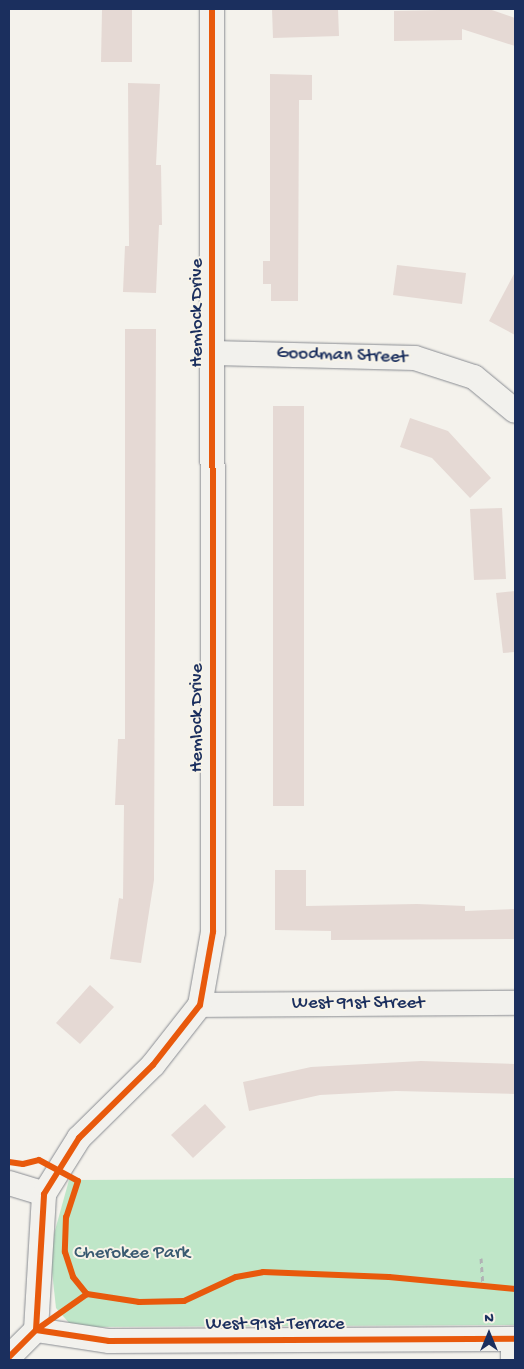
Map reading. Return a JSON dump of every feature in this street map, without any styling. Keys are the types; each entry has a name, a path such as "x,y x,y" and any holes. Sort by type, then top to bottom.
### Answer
{"street":[{"name":"Hemlock Drive","path":"36,1330 44,1194 79,1138 153,1064 200,1005 213,932 212,9"},
{"name":"Goodman Street","path":"213,353 415,358 474,377 515,411"},
{"name":"West 91st Street","path":"200,1005 515,1003"},
{"path":"9,1183 44,1194"},
{"path":"9,1357 36,1330"},
{"name":"West 91st Terrace","path":"36,1330 109,1341 514,1346"}],"path":[{"path":"474,1285 487,1286 481,1258"}],"green space":[{"name":"Cherokee Park","path":"515,1178 515,1325 79,1327 70,1324 56,1308 51,1262 54,1234 69,1180"}],"building":[{"path":"272,9 338,9 339,36 273,38"},
{"path":"489,9 515,18 515,46 462,29 462,40 394,41 394,11"},
{"path":"102,10 132,10 132,62 101,62"},
{"path":"270,74 312,75 312,100 299,100 298,301 271,301 271,284 263,284 263,261 270,261"},
{"path":"128,83 160,84 156,165 161,165 162,225 159,225 156,293 123,292 125,246 129,246"},
{"path":"397,265 466,273 462,304 393,295"},
{"path":"515,272 515,335 489,321"},
{"path":"125,329 156,329 154,880 141,963 110,959 119,898 123,899 124,805 115,805 118,739 125,739"},
{"path":"273,406 304,406 304,806 273,806"},
{"path":"410,418 448,431 491,478 470,498 432,458 400,447"},
{"path":"502,508 506,579 474,580 470,509"},
{"path":"515,591 515,652 503,653 496,593"},
{"path":"275,870 306,870 306,906 417,904 465,906 465,911 515,909 515,939 331,940 331,931 275,930"},
{"path":"90,985 114,1007 80,1044 56,1023"},
{"path":"421,1061 515,1064 515,1094 396,1091 320,1095 249,1111 243,1082 311,1067"},
{"path":"205,1104 226,1127 193,1158 171,1135"}],"cycle path":[{"path":"36,1330 44,1194 79,1138 153,1065 200,1005 213,932 212,9"},
{"path":"9,1162 23,1164 39,1160 78,1181 66,1217 65,1252 73,1277 87,1294 36,1330 9,1357"},
{"path":"87,1294 139,1302 184,1301 236,1277 263,1272 389,1277 515,1289"},
{"path":"36,1330 109,1341 515,1339"}]}
